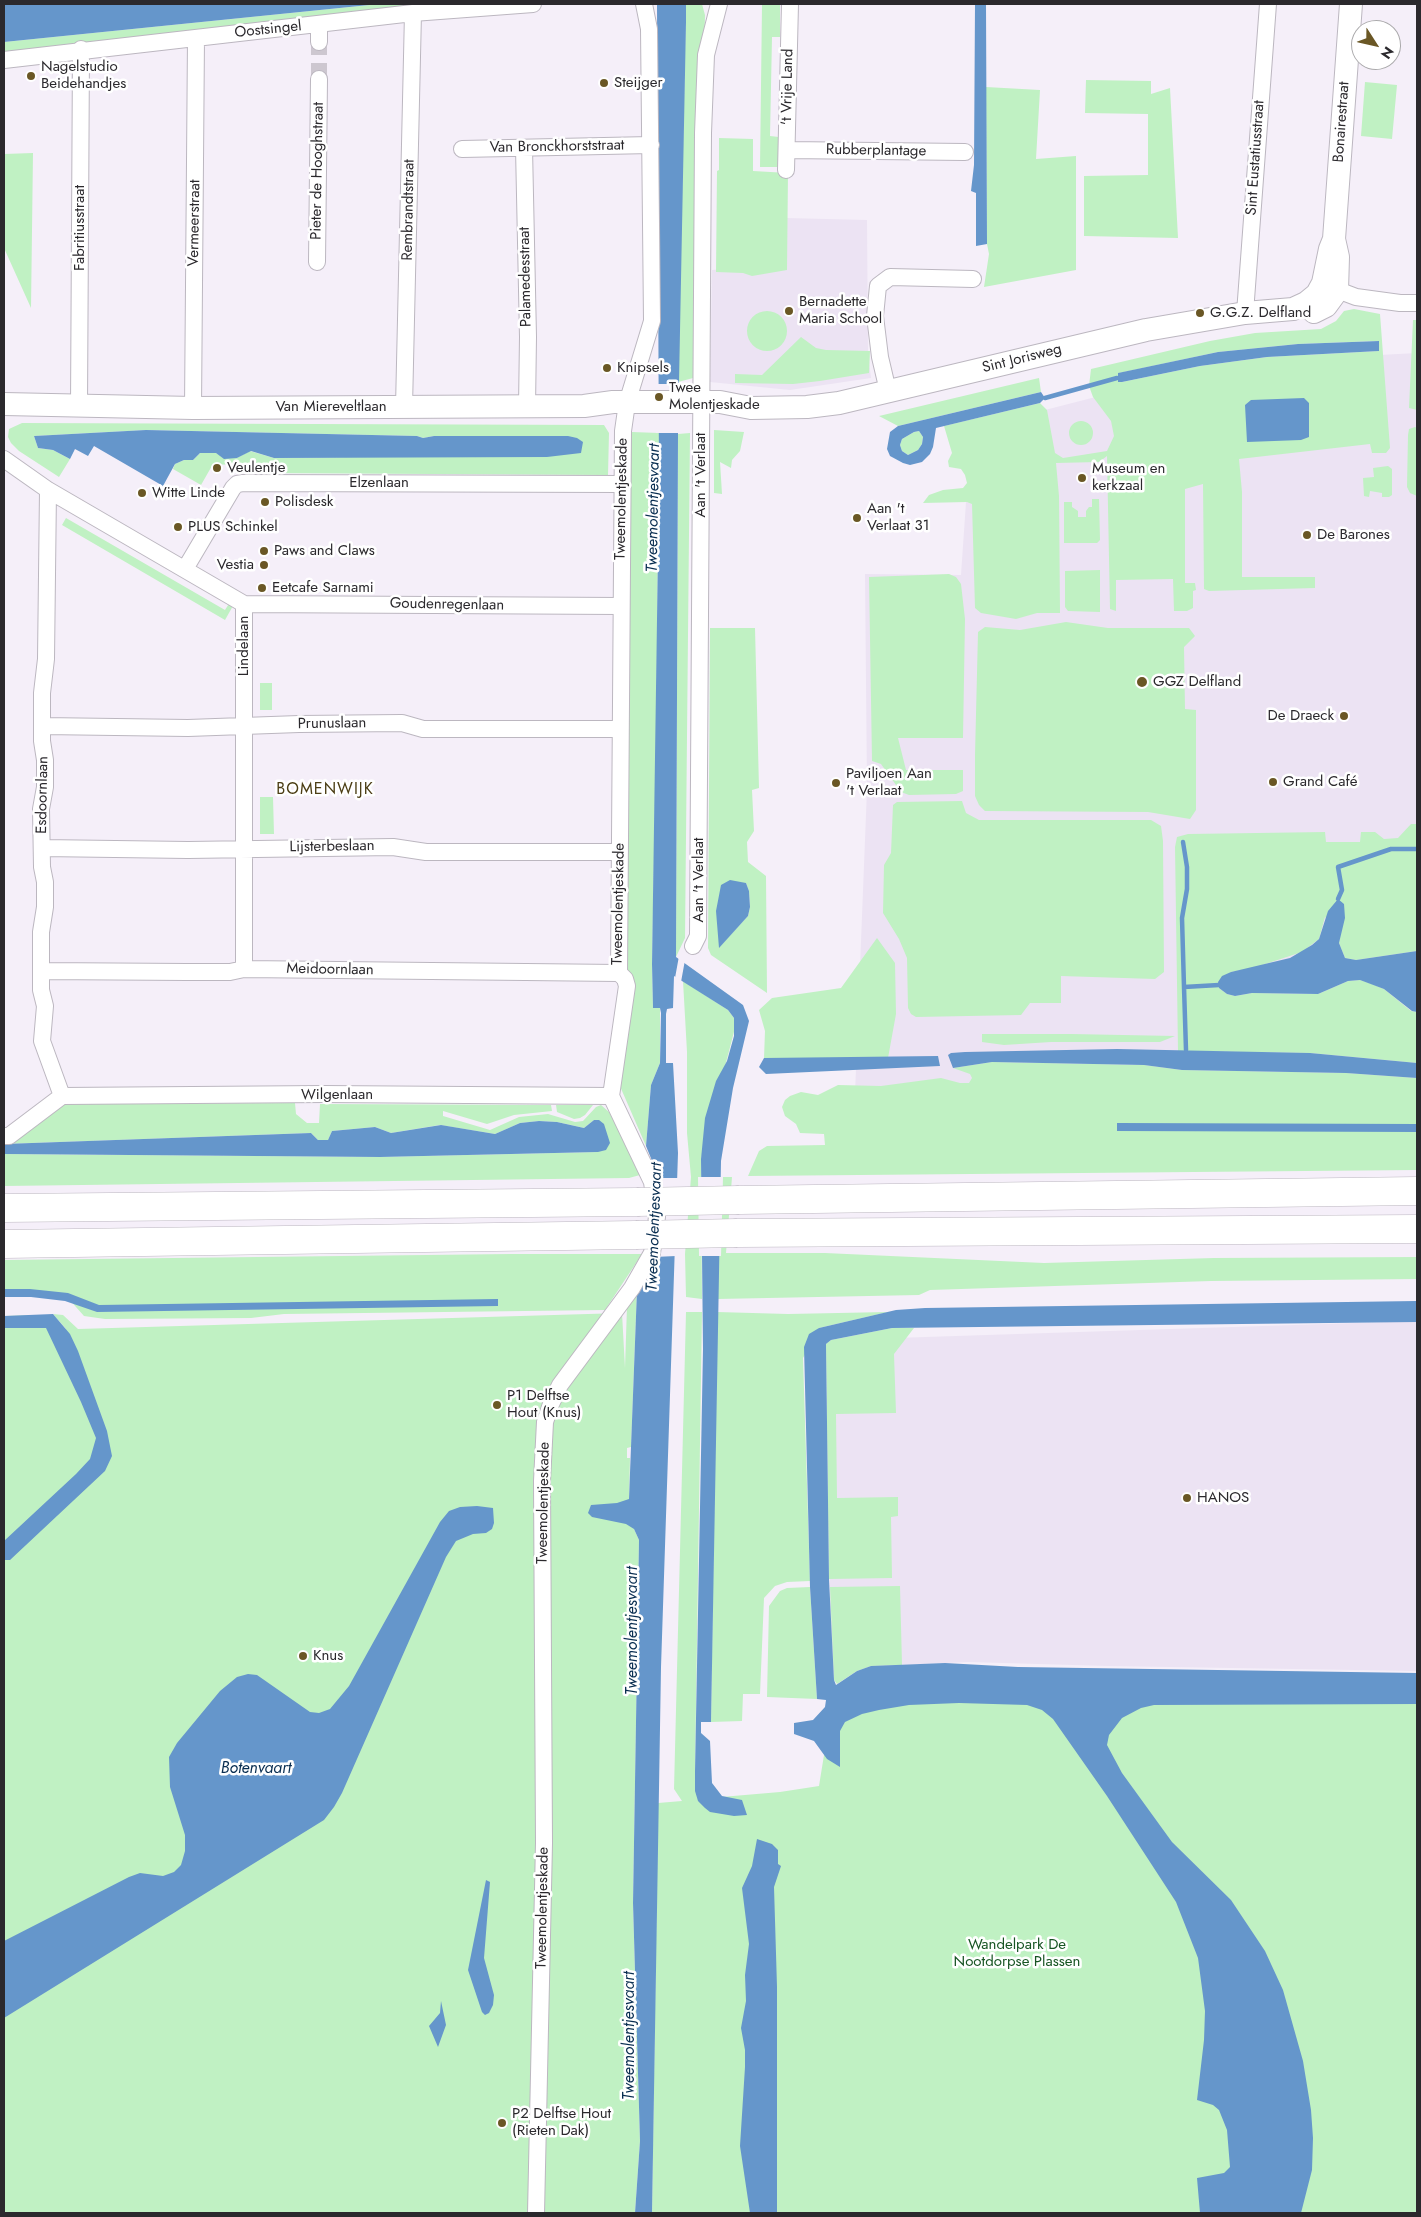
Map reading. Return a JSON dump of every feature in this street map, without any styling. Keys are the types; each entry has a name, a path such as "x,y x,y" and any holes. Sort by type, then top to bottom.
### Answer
{"highway":[{"path":"4,1208 637,1202 1417,1191"},
{"path":"4,1244 636,1234 1417,1229"},
{"path":"1355,1230 1417,1236"}],"main road":[{"name":"Bonairestraat","path":"1330,287 1338,257 1334,240 1351,4"},
{"name":"Sint Jorisweg","path":"694,409 720,402 751,408 807,407 839,403 1137,332 1245,313 1292,310 1307,315 1326,306 1330,287"},
{"name":"Van Miereveltlaan","path":"4,404 192,408 527,407 584,406 613,402 626,409 694,409"},
{"name":"Van Miereveltlaan","path":"4,413 78,406"}],"street":[{"name":"Oostsingel","path":"4,60 81,49 319,25 414,13 533,4"},
{"name":"Tweemolentjeskade","path":"536,2213 544,1843 542,1481 545,1422 560,1385 632,1288 652,1253 657,1217 652,1182 612,1096 627,986 625,979 619,973 623,431 626,409 652,321 651,145 648,29 644,4"},
{"name":"Aan 't Verlaat","path":"693,946 698,936 694,409 706,55 719,4"},
{"name":"'t Vrije Land","path":"786,170 790,4"},
{"name":"Sint Eustatiusstraat","path":"1245,313 1268,4"},
{"name":"Rembrandtstraat","path":"404,407 414,13"},
{"path":"319,25 319,42"},
{"name":"Vermeerstraat","path":"192,408 196,38"},
{"name":"Fabritiusstraat","path":"78,406 81,49"},
{"name":"Pieter de Hooghstraat","path":"317,262 319,79"},
{"name":"Van Bronckhorststraat","path":"462,149 651,145"},
{"name":"Palamedesstraat","path":"524,148 527,407"},
{"name":"Rubberplantage","path":"787,150 965,152"},
{"path":"888,391 880,357 875,316 878,286 890,277 973,280"},
{"path":"1330,287 1356,297 1400,303 1417,303"},
{"name":"Lindelaan","path":"4,459 14,468 48,490 244,604 244,969"},
{"name":"Elzenlaan","path":"185,570 233,488 243,483 622,484"},
{"name":"Esdoornlaan","path":"48,490 46,659 42,693 45,778 41,808 45,907 41,932 41,990 45,1006 42,1041 62,1096"},
{"name":"Goudenregenlaan","path":"244,604 621,606"},
{"name":"Prunuslaan","path":"44,726 188,728 402,723 422,728 620,729"},
{"name":"Lijsterbeslaan","path":"42,848 179,850 393,847 426,852 620,852"},
{"name":"Meidoornlaan","path":"41,971 230,972 244,969 619,973"},
{"name":"Wilgenlaan","path":"62,1096 324,1094 612,1096"},
{"path":"4,1136 9,1136 62,1096"}],"shaded area":[{"name":"Bernadette Maria School","path":"786,218 867,220 868,352 871,378 790,390 710,382 712,270 784,265"},
{"name":"GGZ Delfland","path":"1417,353 1417,1090 855,1094 867,789 865,574 961,575 971,429 1228,363"},
{"path":"1417,1321 1417,1671 968,1662 902,1665 832,1673 825,1408 833,1340"}],"green space":[{"path":"379,4 461,4 4,52 4,42"},
{"path":"686,4 702,4 705,15 697,377 678,382"},
{"path":"780,4 780,37 772,37 770,136 779,137 778,167 760,167 762,5"},
{"path":"1086,80 1151,81 1151,94 1170,88 1178,238 1084,236 1084,176 1148,175 1148,114 1085,113"},
{"path":"1365,82 1397,85 1392,139 1361,136"},
{"path":"986,87 1040,90 1036,159 1076,156 1076,270 984,287 989,254 987,244"},
{"path":"719,138 753,139 753,171 788,173 787,270 752,276 743,273 716,272"},
{"path":"33,153 31,308 4,248 4,154"},
{"path":"1354,309 1380,314 1390,448 1386,453 1372,453 1370,444 1239,459 1242,492 1242,577 1315,577 1315,588 1209,591 1204,589 1203,484 1185,489 1185,583 1195,583 1196,590 1193,591 1193,608 1187,611 1174,611 1173,579 1116,580 1116,611 1110,609 1107,456 1099,462 1056,463 1059,496 1060,613 1037,613 1016,619 981,613 975,608 972,504 967,502 923,503 929,495 943,490 963,488 967,483 961,469 949,467 948,461 952,453 944,426 1040,403 1047,410 1055,453 1063,458 1107,451 1114,436 1111,421 1093,397 1089,386 1091,369 1210,341 1255,333 1321,329 1336,321 1344,311","holes":["1378,341 1379,351 1267,357 1200,366 1122,382 1118,381 1119,373 1218,352 1298,344"]},
{"path":"767,311 781,317 787,331 781,345 767,351 753,345 747,331 753,317"},
{"path":"1413,320 1417,320 1417,410 1409,408"},
{"path":"801,337 816,348 870,351 869,373 793,384 735,383 735,374 762,375"},
{"path":"1039,378 1041,392 898,426 879,416"},
{"path":"1081,421 1090,424 1093,433 1090,442 1081,445 1072,442 1069,433 1072,424"},
{"path":"22,423 604,425 609,433 608,475 254,473 253,466 213,464 201,485 173,469 175,464 184,460 193,460 200,453 216,453 237,458 250,451 274,458 570,454 577,438 434,436 423,438 417,436 146,430 34,436 38,448 53,450 70,459 59,477 19,451 11,443 8,437 9,429"},
{"path":"1417,428 1417,496 1410,493 1407,487 1408,435 1409,429"},
{"path":"714,430 744,432 740,451 732,460 731,468 720,462 722,494 714,493"},
{"path":"919,431 923,437 922,444 918,450 908,455 902,451 900,445 902,439"},
{"path":"632,432 659,433 652,964 653,1008 660,1008 660,1063 651,1085 646,1146 619,1084 625,439"},
{"path":"690,433 685,938 676,957 678,434"},
{"path":"1388,466 1392,469 1392,495 1382,497 1382,493 1370,491 1369,497 1364,496 1363,478 1374,477 1373,468"},
{"path":"1092,499 1099,499 1100,540 1097,543 1064,543 1064,502 1072,502 1072,507 1078,511 1078,517 1086,517 1086,511 1089,507 1092,507"},
{"path":"66,518 225,610 230,602 234,604 225,620 62,525"},
{"path":"1100,570 1100,612 1068,611 1065,607 1065,571"},
{"path":"949,574 956,577 961,584 965,619 963,738 898,738 906,770 963,770 963,791 956,794 909,795 901,792 881,764 872,761 869,577"},
{"path":"1066,622 1108,628 1189,628 1195,636 1184,647 1185,709 1196,710 1196,810 1190,819 1148,812 985,811 979,805 975,796 978,632 985,627 1020,630"},
{"path":"710,628 755,628 759,788 752,790 754,831 747,842 748,862 766,876 767,993 711,955 708,948","holes":["746,883 749,891 750,907 748,916 719,947"]},
{"path":"260,683 272,683 272,710 260,710"},
{"path":"260,797 273,797 274,834 260,834"},
{"path":"962,801 966,813 979,820 1151,820 1161,826 1163,841 1164,972 1155,979 1061,976 1061,1003 1030,1003 1021,1015 916,1017 911,1014 908,1008 907,958 899,939 883,913 884,865 891,853 893,805 897,802"},
{"path":"1411,824 1417,824 1417,951 1356,960 1345,958 1339,943 1340,936 1325,917 1319,939 1302,952 1253,968 1231,972 1218,982 1219,988 1227,994 1235,996 1252,993 1318,994 1348,981 1360,980 1372,984 1384,989 1411,1011 1417,1012 1417,1063 1310,1053 1178,1051 1175,847 1177,837 1188,834 1325,832 1326,842 1360,842 1361,832 1375,832 1384,839 1398,838"},
{"path":"877,938 895,963 896,1014 888,1058 764,1058 765,1031 759,1010 772,998 841,988"},
{"path":"683,981 728,1010 734,1018 735,1028 701,1159 702,1299 686,1297 685,1254 691,1177 687,1133 687,1052"},
{"path":"982,1034 1175,1036 1160,1042 1051,1042 1004,1045 982,1042"},
{"path":"992,1062 1144,1065 1182,1070 1346,1073 1417,1078 1417,1170 748,1176 759,1151 767,1146 825,1145 824,1134 800,1133 796,1124 785,1116 782,1107 785,1100 790,1096 801,1092 818,1095 838,1085 881,1086 941,1078 960,1083 969,1083 972,1078 970,1074 953,1068"},
{"path":"68,1100 69,1104 295,1103 296,1114 307,1123 319,1123 320,1104 551,1105 552,1111 514,1115 487,1124 443,1111 443,1116 490,1130 519,1117 548,1114 575,1122 583,1121 596,1107 601,1105 609,1112 625,1141 640,1175 629,1178 4,1186 4,1154 380,1157 598,1152 594,1120 584,1128 557,1122 520,1123 495,1134 440,1125 391,1133 375,1127 332,1131 328,1140 318,1140 311,1133 4,1144"},
{"path":"556,1105 593,1105 585,1115 574,1119 557,1112"},
{"path":"721,1177 732,1177 726,1253 825,1253 1044,1263 1214,1258 1417,1257 1417,1279 1211,1281 930,1290 919,1295 717,1299"},
{"path":"642,1254 605,1310 284,1314 251,1318 105,1319 84,1316 68,1298 4,1295 4,1260"},
{"path":"637,1290 631,1447 627,1448 627,1458 630,1458 629,1498 634,1529 639,1540 633,1903 640,2141 635,2213 4,2213 4,1316 39,1315 66,1329 53,1314 63,1315 78,1329 622,1313 625,1368 627,1306"},
{"name":"Wandelpark De Nootdorpse Plassen","path":"686,1312 702,1312 695,1771 698,1799 780,1792 819,1786 829,1724 874,1683 1417,1691 1417,2213 652,2213 658,1803 682,1801 674,1789"},
{"path":"717,1312 788,1314 888,1312 819,1328 803,1358 810,1581 787,1582 775,1586 764,1598 760,1694 743,1694 742,1721 711,1722"},
{"path":"892,1328 914,1328 894,1354 896,1413 836,1414 837,1498 898,1497 898,1516 891,1517 892,1578 829,1579 826,1344 831,1340"},
{"path":"900,1586 902,1665 871,1666 857,1671 837,1684 834,1680 830,1587"},
{"path":"810,1587 817,1699 767,1697 769,1606 780,1591 787,1588"}],"water":[{"path":"4,4 379,4 4,42"},
{"path":"657,4 686,4 678,434 676,957 743,1005 749,1021 733,1088 721,1161 711,1722 701,1722 701,1733 710,1741 712,1783 722,1796 742,1800 747,1815 734,1816 710,1812 698,1801 695,1791 703,1349 701,1159 705,1118 716,1081 727,1061 734,1036 734,1018 728,1010 674,976 673,1008 667,1009 666,1014 666,1063 673,1063 678,1153 661,1667 652,2213 635,2213 640,2141 633,1903 639,1540 634,1529 626,1524 592,1517 588,1513 591,1505 617,1503 629,1499 637,1290 658,1254 659,1178 646,1146 651,1085 660,1063 661,1013 660,1008 653,1008 652,964 659,481"},
{"path":"975,4 986,4 987,244 976,246 976,193 971,191 974,165"},
{"path":"1379,341 1379,351 1267,357 1200,366 1118,382 1118,373 1218,352 1298,344"},
{"path":"1041,392 1045,398 1040,403 936,428 930,454 922,462 910,465 890,456 887,449 890,432 898,426","holes":["919,431 923,437 922,444 918,450 908,455 902,451 900,445 902,439"]},
{"path":"1304,398 1309,403 1309,437 1301,440 1247,442 1245,405 1251,400"},
{"path":"146,430 417,436 423,438 434,436 568,436 583,442 581,453 547,457 274,458 251,451 237,458 224,459 216,453 200,453 193,460 184,460 175,464 163,486 94,446 88,456 75,449 70,459 53,450 38,448 34,436"},
{"path":"730,880 746,883 749,891 750,907 748,916 719,948 716,911 721,885"},
{"path":"1338,899 1344,904 1345,918 1339,943 1345,958 1356,960 1417,951 1417,1012 1412,1011 1384,989 1360,980 1348,981 1318,994 1252,993 1235,996 1227,994 1219,988 1218,982 1222,976 1231,972 1290,958 1312,945 1319,939 1328,911"},
{"path":"1117,1049 1310,1053 1417,1063 1417,1078 1346,1073 1182,1070 1144,1065 992,1062 953,1068 948,1055 965,1052"},
{"path":"938,1056 940,1066 766,1074 759,1067 764,1058"},
{"path":"594,1120 599,1120 604,1124 610,1143 606,1150 598,1152 380,1157 4,1154 4,1144 311,1133 318,1140 328,1140 332,1131 375,1127 391,1133 441,1125 495,1134 520,1123 557,1122 584,1128"},
{"path":"1117,1123 1417,1124 1417,1132 1117,1131"},
{"path":"4,1289 30,1289 68,1293 99,1305 498,1299 498,1306 97,1312 65,1301 31,1297 4,1297"},
{"path":"1417,1301 1417,1322 892,1328 831,1340 826,1344 829,1579 834,1680 836,1685 857,1671 871,1666 945,1663 1018,1667 1417,1673 1417,1704 1154,1705 1141,1708 1122,1718 1109,1735 1107,1745 1122,1773 1172,1842 1231,1900 1265,1951 1283,1990 1303,2061 1311,2110 1313,2138 1312,2170 1301,2213 1200,2213 1197,2178 1224,2173 1230,2167 1227,2130 1219,2110 1213,2105 1197,2100 1204,2040 1205,2011 1198,1958 1176,1902 1107,1796 1053,1719 1042,1710 1027,1705 959,1703 909,1705 879,1710 862,1714 845,1722 840,1731 840,1767 827,1759 814,1741 794,1734 794,1723 813,1720 825,1707 826,1700 817,1699 810,1587 804,1347 809,1334 819,1328 896,1310"},
{"path":"53,1314 70,1334 78,1351 107,1431 112,1456 105,1471 10,1560 4,1560 4,1541 90,1459 96,1438 46,1328 4,1328 4,1316"},
{"name":"Botenvaart","path":"477,1506 493,1508 494,1523 492,1529 486,1533 473,1534 456,1541 446,1557 342,1793 324,1820 4,2018 4,1941 129,1877 140,1873 163,1876 174,1872 181,1865 185,1851 185,1835 170,1787 169,1757 177,1743 220,1691 237,1677 248,1674 257,1675 310,1712 319,1713 330,1709 349,1686 440,1522 449,1511 460,1507"},
{"path":"757,1839 772,1844 778,1850 778,1864 781,1866 774,1887 777,1987 777,2213 750,2213 740,2146 745,2067 745,2050 741,2028 746,2001 745,1975 749,1944 742,1888 752,1866"},
{"path":"486,1880 490,1882 484,1958 494,1995 493,2005 489,2013 485,2015 482,2012 468,1970"},
{"path":"441,2001 446,2025 438,2047 429,2026 440,2013"}],"pier":[{"path":"657,384 681,384 680,433 656,433"},
{"path":"679,956 685,960 681,982 675,978"},
{"path":"698,1177 723,1177 721,1256 699,1256"},
{"path":"657,1178 680,1178 676,1256 654,1257"}],"waterway":[{"path":"1045,398 1117,378"},
{"path":"1183,842 1187,867 1187,889 1182,918 1184,987"},
{"path":"1338,899 1342,890 1338,867 1391,849 1417,849"},
{"path":"1186,1050 1184,987 1219,985"}],"tunnel":[{"path":"319,42 319,79"}],"place":[{"name":"Nagelstudio Beidehandjes","path":"31,76"},
{"name":"Steijger","path":"604,83"},
{"name":"Bernadette Maria School","path":"789,311"},
{"name":"G.G.Z. Delfland","path":"1200,313"},
{"name":"Knipsels","path":"607,368"},
{"name":"Twee Molentjeskade","path":"659,397"},
{"name":"Veulentje","path":"217,468"},
{"name":"Museum en kerkzaal","path":"1082,478"},
{"name":"Witte Linde","path":"142,493"},
{"name":"Polisdesk","path":"265,502"},
{"name":"Aan 't Verlaat 31","path":"857,518"},
{"name":"PLUS Schinkel","path":"178,527"},
{"name":"De Barones","path":"1307,535"},
{"name":"Paws and Claws","path":"264,551"},
{"name":"Vestia","path":"264,565"},
{"name":"Eetcafe Sarnami","path":"262,588"},
{"name":"GGZ Delfland","path":"1142,682"},
{"name":"De Draeck","path":"1344,716"},
{"name":"Grand Café","path":"1273,782"},
{"name":"Paviljoen Aan 't Verlaat","path":"836,783"},
{"name":"P1 Delftse Hout (Knus)","path":"497,1405"},
{"name":"HANOS","path":"1187,1498"},
{"name":"Knus","path":"303,1656"},
{"name":"P2 Delftse Hout (Rieten Dak)","path":"502,2123"}],"district":[{"name":"BOMENWIJK","path":"325,790"}],"water label":[{"name":"Tweemolentjesvaart","path":"654,508"},
{"name":"Tweemolentjesvaart","path":"655,1227"},
{"name":"Tweemolentjesvaart","path":"633,1631"},
{"name":"Tweemolentjesvaart","path":"630,2036"}]}
